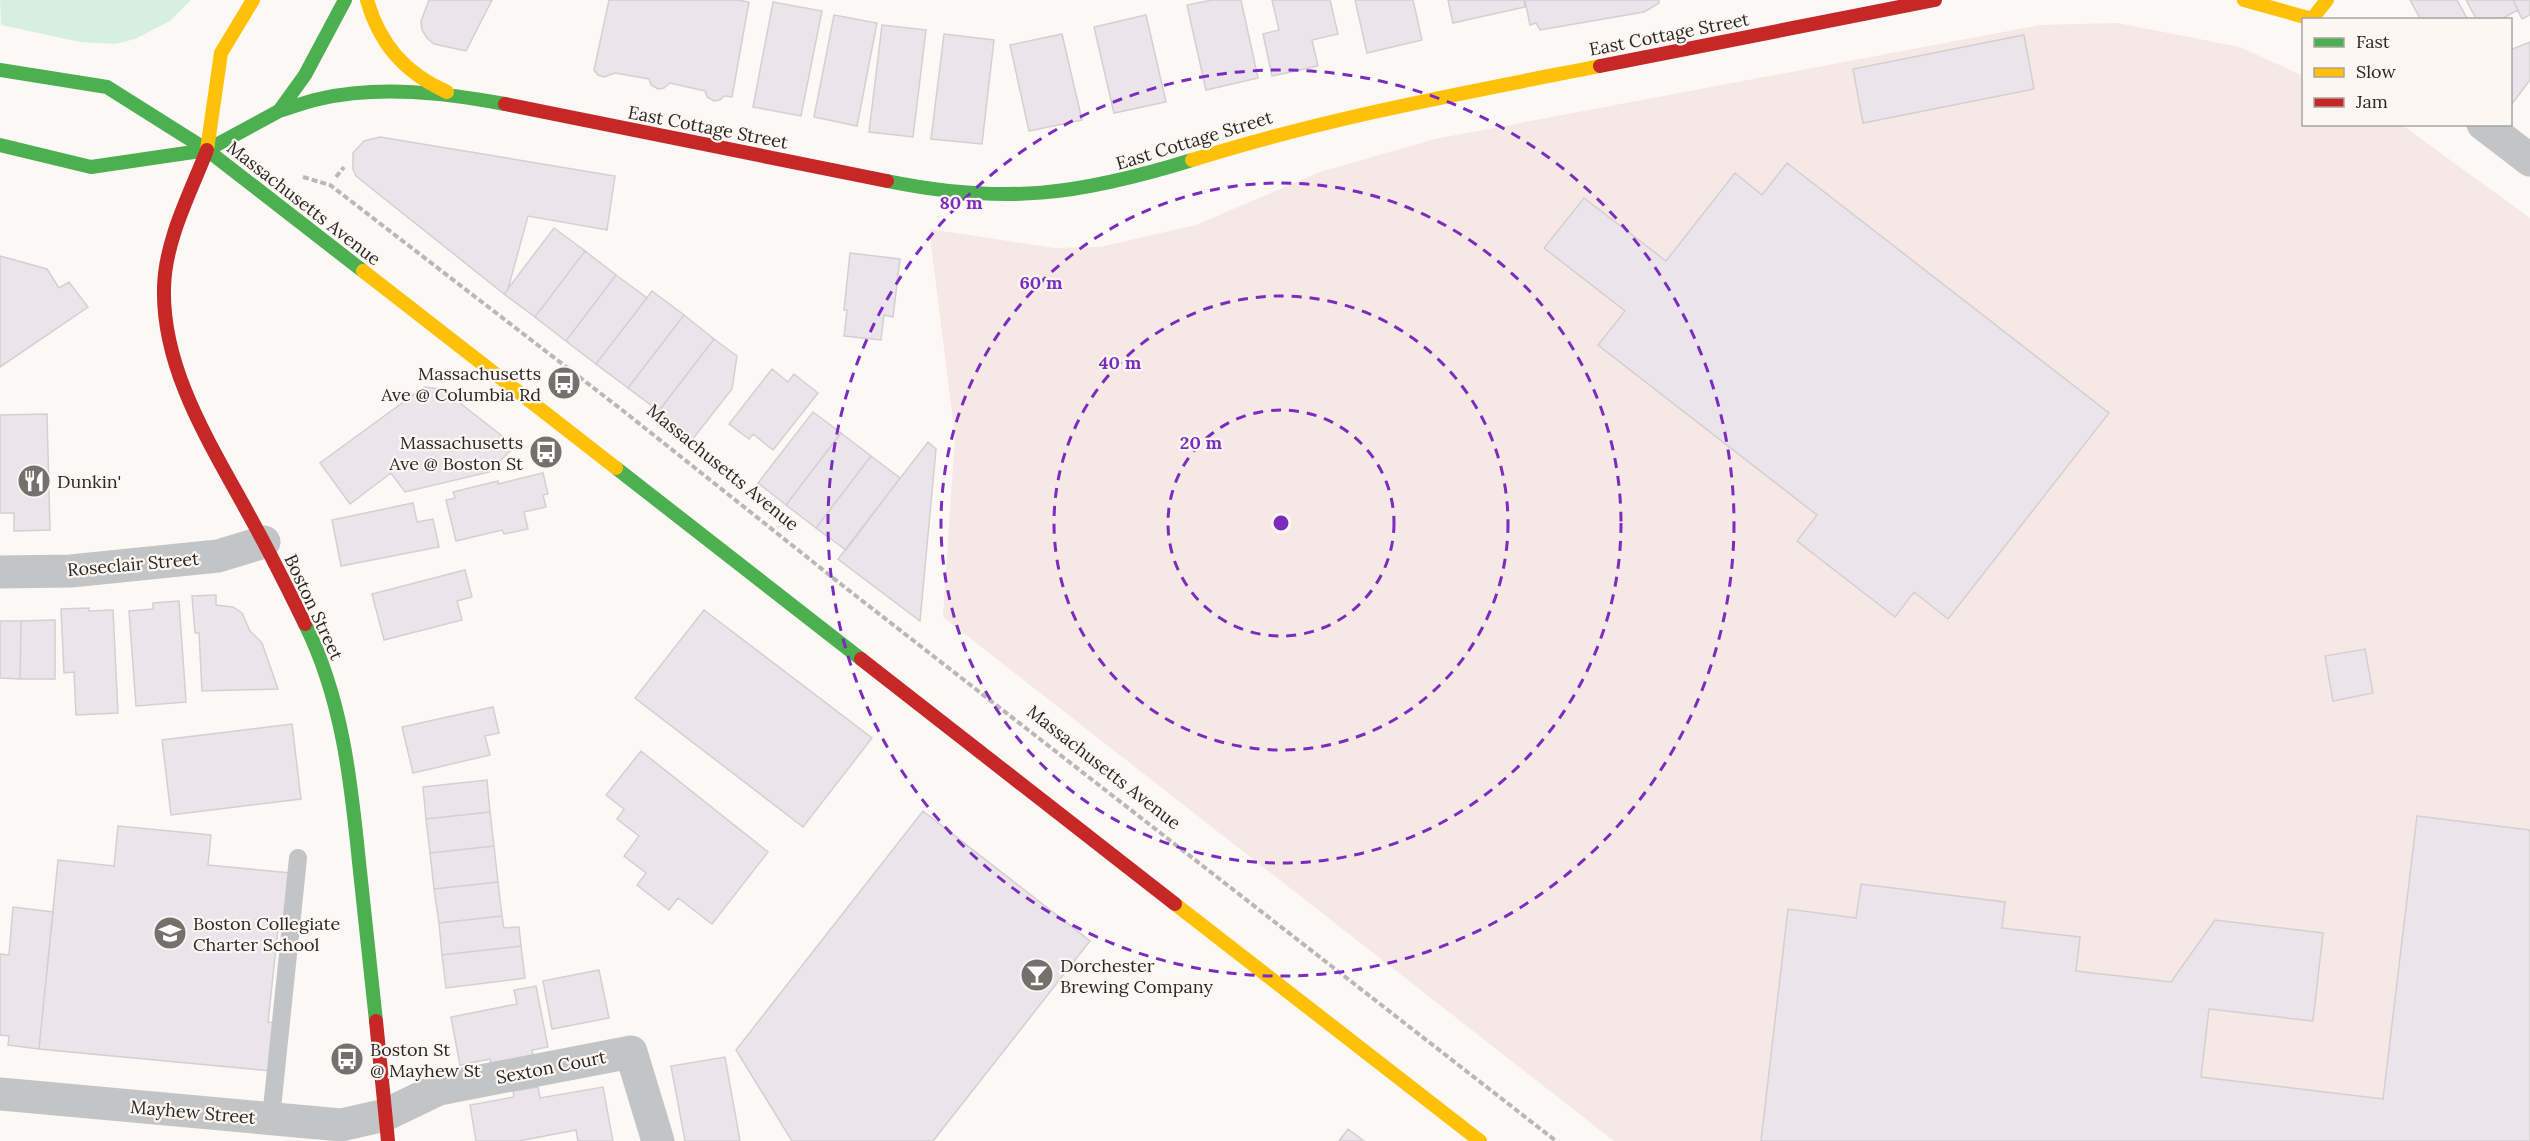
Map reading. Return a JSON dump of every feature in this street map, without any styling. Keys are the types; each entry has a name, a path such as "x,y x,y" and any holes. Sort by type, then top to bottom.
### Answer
{"main road":[{"name":"Boston Street","path":"253,0 221,53 207,150 174,234 164,286 165,315 176,366 199,423 264,543 319,652 333,695 344,742 365,910 387,1128"},
{"path":"0,145 91,167 207,150 279,111 306,75 345,0"},
{"name":"East Cottage Street","path":"367,0 378,32 388,51 404,68 433,87 460,97"},
{"name":"East Cottage Street","path":"279,111 320,98 359,93 460,97 908,186 977,194 1042,194 1074,191 1132,179 1281,133 1382,109 1935,0"},
{"path":"2244,0 2308,18"},
{"path":"2313,18 2327,0"},
{"name":"Massachusetts Avenue","path":"0,70 107,87 207,150 1480,1141"}],"street":[{"path":"2486,126 2530,160"},
{"name":"Roseclair Street","path":"0,572 71,571 207,557 264,543"},
{"name":"Sexton Court","path":"387,1128 439,1089 631,1052 658,1141"},
{"name":"Mayhew Street","path":"0,1094 387,1128"}],"lane":[{"path":"270,1118 298,858"}],"path":[{"path":"336,177 344,167"},
{"name":"Massachusetts Avenue","path":"297,175 330,185 626,413 870,607 1557,1141"}],"shaded area":[{"path":"2117,23 2240,47 2302,76 2302,126 2403,126 2530,218 2530,1141 1614,1141 943,617 955,436 929,229 1054,248 1100,247 1196,225 1320,172 1435,139 2041,25"}],"green space":[{"path":"0,0 191,0 170,21 135,39 115,44 80,42 1,25"}],"building":[{"path":"429,0 492,0 466,51 434,44 427,38 422,30 421,21"},
{"path":"609,0 737,0 749,2 732,97 724,96 714,101 707,97 705,91 670,83 658,89 651,85 649,79 615,73 604,77 598,75 594,70"},
{"path":"1212,0 1241,0 1258,78 1206,90 1187,5"},
{"path":"1272,0 1330,0 1338,34 1312,40 1318,66 1272,76 1263,34 1279,30"},
{"path":"1355,0 1413,0 1422,40 1367,53"},
{"path":"1448,0 1524,0 1525,7 1453,23"},
{"path":"1525,0 1659,0 1659,3 1644,12 1540,30 1536,23 1530,25"},
{"path":"2410,0 2457,0 2467,18 2420,18"},
{"path":"2466,0 2513,0 2518,10 2504,18 2476,18"},
{"path":"2513,0 2530,0 2530,15 2522,19"},
{"path":"773,2 822,11 801,116 753,107"},
{"path":"834,15 877,23 857,126 814,117"},
{"path":"1146,15 1166,102 1114,113 1094,27"},
{"path":"882,25 926,30 913,137 869,132"},
{"path":"944,34 994,40 982,144 931,139"},
{"path":"1062,34 1082,120 1029,131 1010,45"},
{"path":"2024,35 2034,89 1863,123 1853,69"},
{"path":"2530,42 2530,80 2512,104 2512,49"},
{"path":"380,137 615,176 607,230 528,216 508,289 504,294 356,176 353,169 353,153 364,141"},
{"path":"1787,163 2109,413 1948,619 1914,592 1895,617 1797,541 1817,515 1598,345 1625,311 1544,248 1584,198 1666,261 1735,173 1762,195"},
{"path":"554,228 585,251 535,317 504,294"},
{"path":"585,251 616,275 566,341 535,317"},
{"path":"850,253 900,259 893,317 884,315 881,340 844,336 847,310 844,310"},
{"path":"0,256 47,269 59,288 69,282 88,307 0,367"},
{"path":"616,275 647,298 596,364 566,341"},
{"path":"652,291 684,315 628,388 596,364"},
{"path":"684,315 714,339 659,411 628,388"},
{"path":"714,339 737,356 732,389 692,440 657,413"},
{"path":"772,369 788,382 794,374 818,393 773,450 753,434 749,439 729,424"},
{"path":"424,387 442,389 515,446 489,472 405,492 391,473 350,504 320,463"},
{"path":"813,412 841,433 786,505 758,483"},
{"path":"47,414 50,530 14,531 14,513 0,513 0,415"},
{"path":"841,433 871,456 816,528 786,505"},
{"path":"928,442 936,449 920,621 838,559"},
{"path":"871,456 900,478 846,550 816,528"},
{"path":"543,473 548,494 543,495 546,507 524,512 528,529 504,534 502,530 456,541 446,500 455,498 453,492"},
{"path":"413,503 417,522 433,519 439,547 341,566 332,520"},
{"path":"465,570 472,597 457,601 462,620 384,640 372,594"},
{"path":"216,595 216,605 233,607 242,613 250,631 262,643 278,689 202,691 199,633 195,633 192,596"},
{"path":"179,601 186,702 136,706 129,611 153,609 153,603"},
{"path":"89,608 89,611 113,610 118,713 76,715 74,672 64,673 61,609"},
{"path":"704,610 872,738 803,827 635,698"},
{"path":"55,620 55,679 20,679 21,621"},
{"path":"0,621 21,621 20,679 0,678"},
{"path":"2365,649 2373,693 2333,701 2325,656"},
{"path":"493,707 499,733 485,736 490,755 413,773 402,727"},
{"path":"292,724 301,799 171,815 162,740"},
{"path":"641,751 768,852 712,924 678,898 669,910 637,885 646,873 624,856 639,836 617,819 624,809 606,795"},
{"path":"487,780 490,812 426,819 423,787"},
{"path":"923,811 1090,941 933,1141 792,1141 736,1050"},
{"path":"490,812 494,846 430,853 426,819"},
{"path":"2417,816 2530,830 2530,1141 1761,1141 1788,909 1856,918 1861,884 2005,902 2002,928 2080,937 2076,971 2171,982 2215,920 2323,933 2313,1021 2209,1009 2201,1077 2383,1099"},
{"path":"118,826 211,835 208,865 291,873 285,930 278,929 268,1022 275,1023 271,1071 39,1049 58,860 114,866"},
{"path":"494,846 498,882 434,889 430,853"},
{"path":"498,882 502,916 439,923 434,889"},
{"path":"13,907 53,912 39,1049 8,1045 9,1036 0,1035 0,954 9,955"},
{"path":"502,916 504,928 519,927 521,946 442,955 439,923"},
{"path":"521,946 525,978 446,988 442,955"},
{"path":"599,970 609,1018 552,1029 543,981"},
{"path":"536,986 548,1047 532,1050 533,1055 491,1064 490,1059 460,1065 451,1017 517,1004 514,990"},
{"path":"725,1057 740,1141 685,1141 671,1066"},
{"path":"538,1087 540,1098 603,1087 613,1141 578,1141 576,1130 519,1141 476,1141 470,1105 514,1097 513,1091"},
{"path":"1348,1129 1364,1141 1339,1141"}],"traffic: fast":[{"path":"0,145 91,167 207,150 279,111 305,75 345,0"},
{"path":"0,70 107,87 207,150 363,271"},
{"path":"279,111 314,100 365,92 436,94 505,104"},
{"path":"887,181 969,193 1041,193 1113,181 1192,160"},
{"path":"616,468 861,659"},
{"path":"305,624 328,681 343,740 352,801 376,1021"}],"traffic: slow":[{"path":"207,150 221,53 253,0"},
{"path":"367,0 379,31 396,56 419,76 447,92"},
{"path":"2244,0 2308,18"},
{"path":"2313,18 2327,0"},
{"path":"1192,160 1344,119 1600,66"},
{"path":"363,271 616,468"},
{"path":"1175,904 1480,1141"}],"traffic: jam":[{"path":"1600,66 1935,0"},
{"path":"505,104 887,181"},
{"path":"207,150 174,235 165,270 166,318 171,348 180,377 205,434 264,542 305,624"},
{"path":"861,659 1175,904"},
{"path":"376,1021 388,1141"}],"place":[{"name":"Massachusetts Ave @ Columbia Rd","path":"564,383"},
{"name":"Massachusetts Ave @ Boston St","path":"546,452"},
{"name":"Dunkin'","path":"34,481"},
{"name":"Boston Collegiate Charter School","path":"170,933"},
{"name":"Dorchester Brewing Company","path":"1037,975"},
{"name":"Boston St @ Mayhew St","path":"347,1059"}]}
